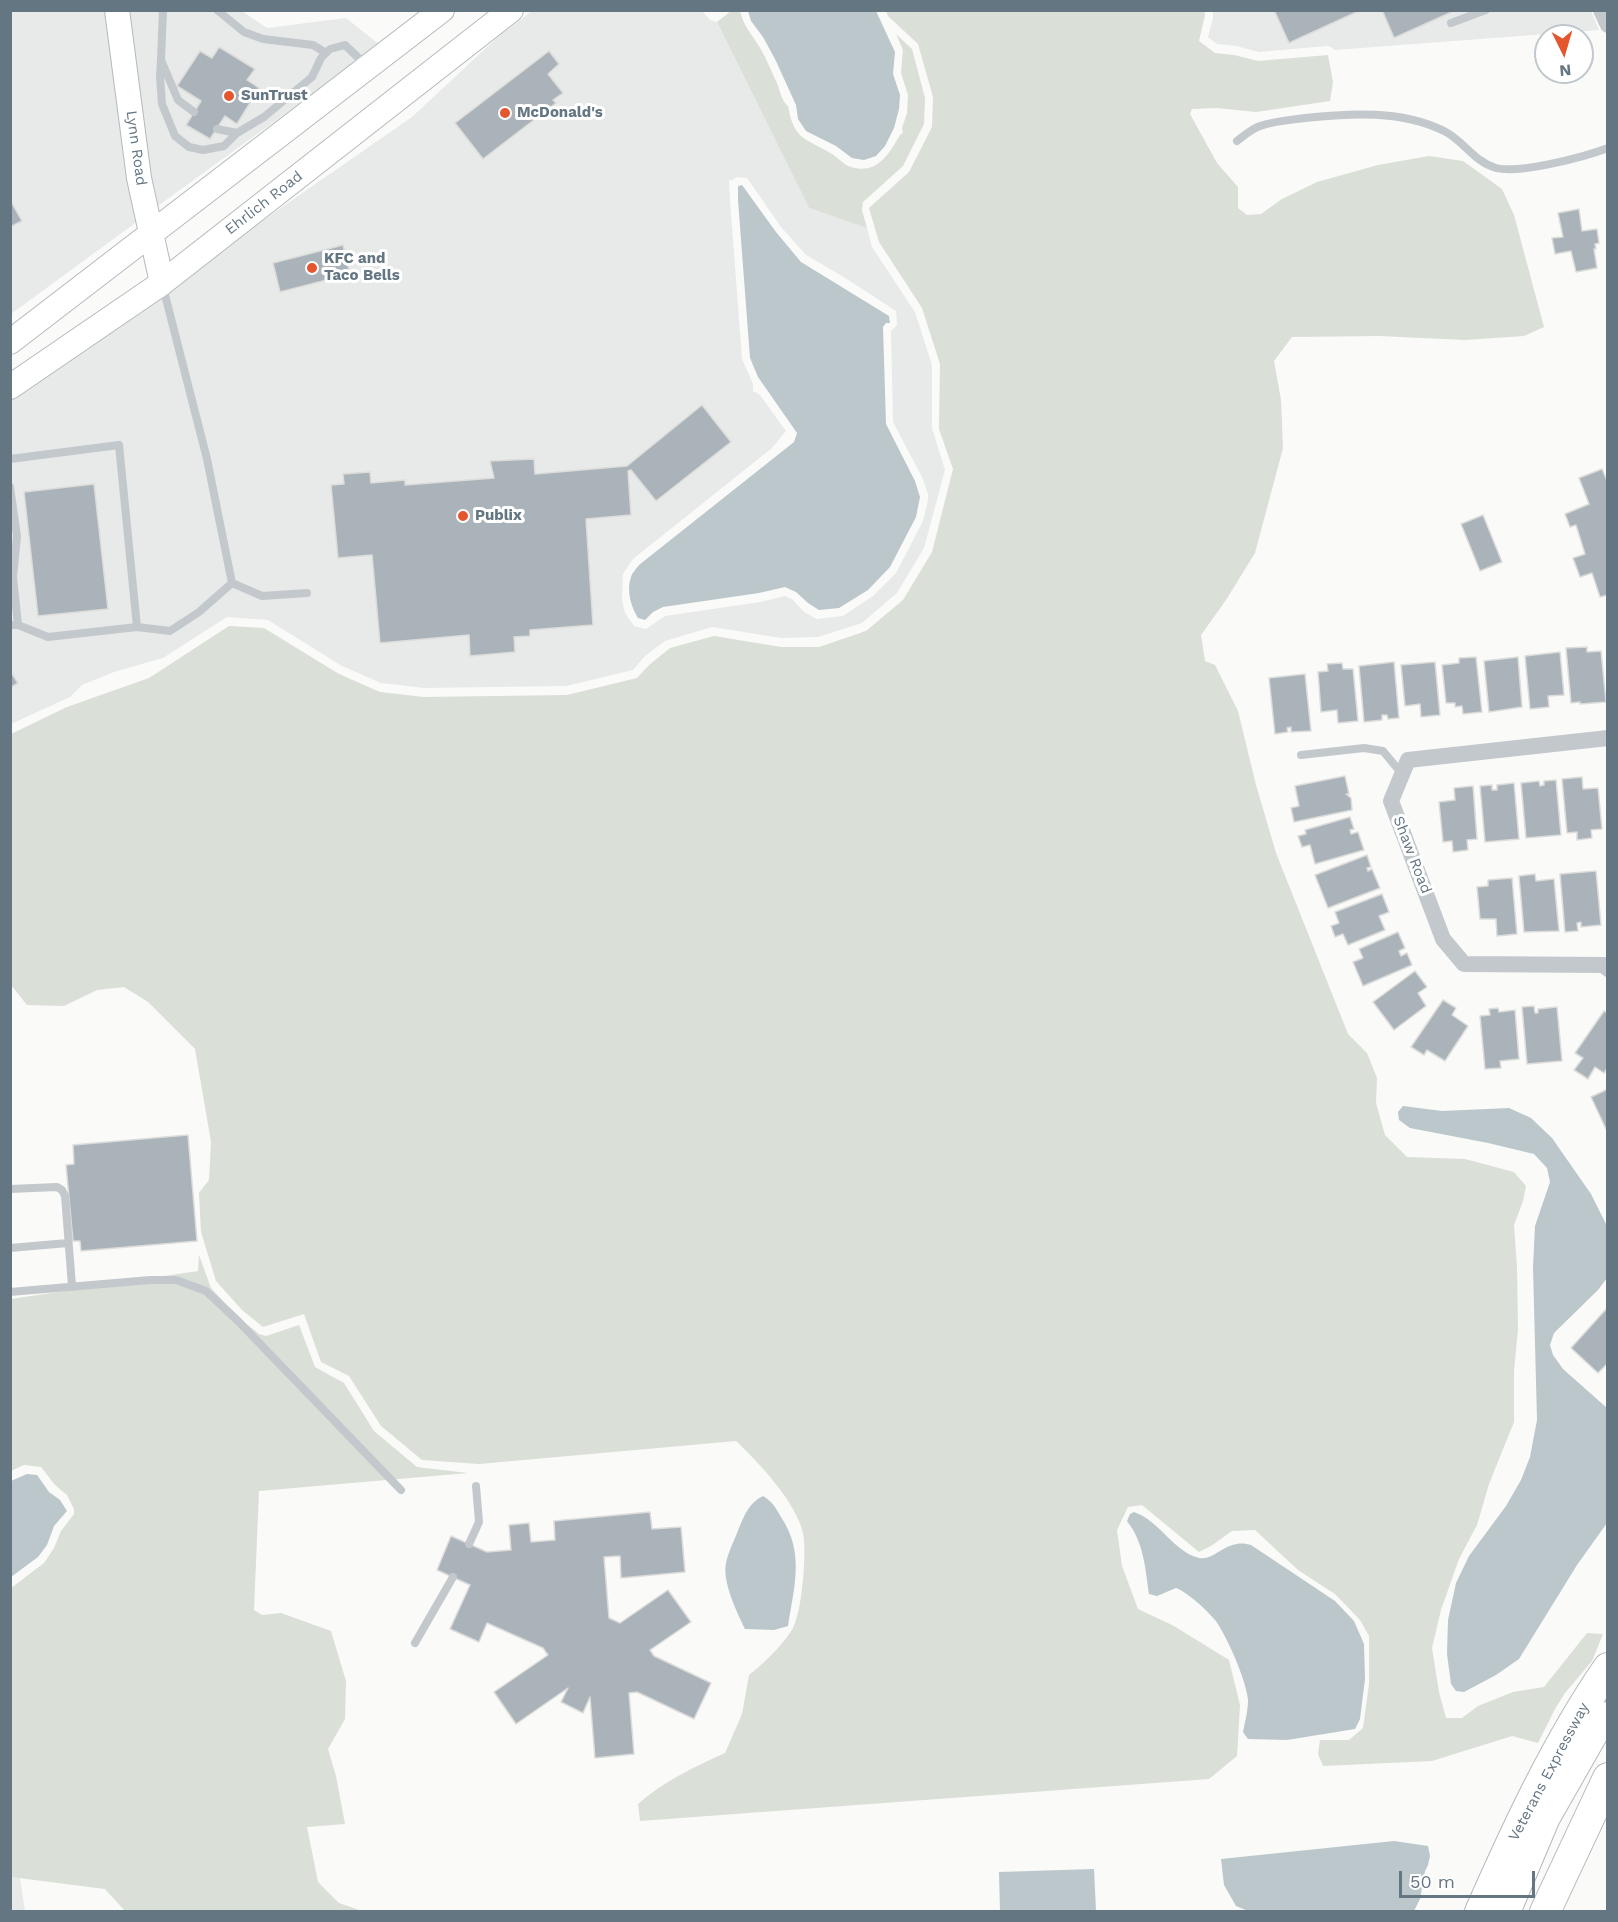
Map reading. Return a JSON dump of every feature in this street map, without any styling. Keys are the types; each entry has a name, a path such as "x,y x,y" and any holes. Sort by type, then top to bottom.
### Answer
{"highway":[{"name":"Veterans Expressway","path":"1480,1911 1516,1831 1550,1764 1608,1668"},
{"path":"1505,1911 1545,1817 1608,1706"},
{"path":"1545,1911 1608,1778"},
{"path":"1565,1911 1608,1825"}],"main road":[{"name":"Lynn Road","path":"117,10 135,146 162,284"},
{"path":"10,342 441,10"},
{"name":"Ehrlich Road","path":"10,387 162,284 511,10"}],"street":[{"path":"1601,10 1608,25"},
{"path":"1402,774 1408,760 1608,738"},
{"name":"Shaw Road","path":"1402,774 1391,801 1443,939 1464,964 1604,965 1608,969"}],"lane":[{"path":"163,10 160,77 162,104 175,136 189,147 203,150 224,146 237,134 264,117 312,77 321,58 330,49 345,45 368,67"},
{"path":"217,10 244,32 263,39 313,45 326,53"},
{"path":"1451,23 1486,10"},
{"path":"161,60 178,100 194,112"},
{"path":"1237,141 1257,127 1276,122 1344,115 1382,115 1417,120 1442,130 1457,138 1472,154 1485,163 1497,168 1522,168 1583,156 1608,148"},
{"path":"217,129 237,134"},
{"path":"162,284 207,459 232,583"},
{"path":"10,459 119,445 137,627"},
{"path":"10,487 17,536 13,577 14,625 48,636 137,627 170,631 199,612 232,583"},
{"path":"232,583 262,596 306,593"},
{"path":"1301,755 1364,748 1383,751 1402,774"},
{"path":"10,1189 57,1187 62,1190 65,1196 72,1287"},
{"path":"10,1248 68,1243"},
{"path":"10,1292 150,1280 176,1280 206,1291 238,1321 401,1490"},
{"path":"469,1544 479,1522 476,1486"},
{"path":"415,1643 453,1577"}],"shaded area":[{"path":"1213,10 1591,11 1599,30 1594,30 1594,24 1534,24 1534,35 1335,50 1327,46 1259,52 1217,44 1208,37"},
{"path":"11,11 108,11 138,221 11,314"},
{"path":"127,11 242,11 267,28 346,18 380,45 155,208"},
{"path":"532,11 702,11 710,20 717,22 809,208 867,228 872,247 915,312 932,365 932,428 945,470 924,548 897,593 862,623 818,637 781,638 712,627 665,641 644,657 633,670 566,686 424,688 381,683 342,666 268,620 227,617 163,658 114,672 82,685 70,697 11,724 10,400 166,293 173,291 226,246 412,117 500,35","holes":["737,177 747,178 781,227 806,255 896,311 897,325 891,331 893,422 922,477 928,500 923,521 896,573 873,596 843,616 817,619 804,612 792,599 785,596 760,602 665,616 646,629 634,626 625,613 622,600 623,574 633,559 772,448 786,431 760,395 753,391 753,384 742,359 729,179 731,181"]},
{"path":"731,11 740,11 745,25 760,48 782,98 788,106 794,126 802,137 843,163 860,169 875,165 887,156 903,133 908,95 901,73 903,50 896,34 912,49 925,98 924,124 903,166 863,202 862,210 867,228 809,208 717,22"},
{"path":"748,11 876,11 895,52 893,74 900,95 894,128 885,146 876,156 864,160 852,158 836,146 806,131 798,119 796,105 775,59 751,21"},
{"path":"886,11 1204,11 1199,41 1215,53 1258,61 1328,55 1333,82 1330,101 1256,112 1217,108 1192,109 1190,114 1217,163 1238,187 1238,208 1247,215 1261,214 1282,199 1317,182 1378,165 1429,156 1463,161 1502,189 1514,215 1544,327 1524,336 1465,340 1379,336 1292,337 1274,361 1281,400 1283,448 1255,553 1201,635 1205,661 1215,665 1238,711 1276,853 1348,1034 1367,1053 1377,1078 1376,1103 1385,1135 1407,1157 1465,1159 1514,1172 1526,1186 1514,1225 1518,1329 1514,1371 1514,1422 1489,1484 1477,1525 1459,1559 1441,1610 1432,1648 1446,1718 1462,1718 1478,1706 1513,1692 1544,1687 1587,1633 1603,1634 1592,1661 1565,1693 1538,1743 1512,1736 1432,1761 1323,1766 1318,1754 1320,1740 1349,1740 1363,1728 1369,1684 1369,1636 1360,1620 1335,1594 1298,1570 1255,1530 1232,1531 1199,1552 1142,1505 1128,1507 1117,1530 1122,1566 1138,1609 1174,1626 1229,1660 1240,1705 1237,1756 1209,1779 640,1821 638,1804 658,1788 725,1753 742,1714 749,1675 773,1653 793,1628 801,1595 804,1567 803,1533 793,1509 776,1484 736,1441 479,1464 422,1460 381,1426 349,1376 321,1362 304,1314 263,1327 242,1310 216,1281 201,1232 199,1193 209,1180 211,1142 195,1049 148,1002 124,987 97,990 64,1006 27,1005 11,985 11,734 67,707 149,678 229,626 264,628 339,674 380,692 424,697 567,695 637,678 670,648 714,636 781,647 819,647 866,631 903,600 932,552 953,469 939,429 940,364 922,308 879,242 869,208 909,172 932,127 933,97 918,44 888,16"},
{"path":"742,185 801,262 889,316 890,323 886,323 883,327 886,424 915,481 920,497 916,517 890,567 868,590 839,608 819,610 796,592 785,587 663,607 653,612 645,620 638,618 631,604 629,593 633,572 794,442 797,433 758,377 750,358 738,200 738,186"},
{"path":"1403,1106 1442,1111 1509,1108 1531,1118 1552,1138 1591,1194 1607,1226 1607,1278 1598,1290 1554,1333 1550,1345 1553,1355 1563,1369 1607,1408 1607,1523 1577,1565 1519,1659 1496,1675 1464,1692 1456,1691 1451,1684 1447,1654 1448,1620 1456,1583 1469,1556 1506,1506 1521,1480 1530,1457 1537,1420 1533,1267 1535,1226 1550,1182 1547,1168 1534,1154 1410,1128 1399,1120 1398,1112"},
{"path":"199,1255 211,1288 237,1316 259,1334 266,1336 299,1325 315,1367 344,1383 374,1431 417,1467 468,1473 259,1491 254,1610 262,1615 281,1613 331,1631 346,1681 345,1719 328,1749 336,1776 345,1824 307,1827 318,1882 339,1903 362,1911 125,1911 105,1889 11,1877 11,1588 44,1563 61,1531 74,1514 74,1509 67,1495 55,1485 41,1467 24,1465 11,1471 11,1299 198,1271"},
{"path":"27,1474 37,1475 67,1511 54,1526 47,1545 38,1557 11,1577 11,1481"},
{"path":"763,1496 774,1505 788,1530 795,1557 795,1584 788,1626 774,1630 745,1629 731,1597 725,1571 728,1554 746,1514 754,1502"},
{"path":"1134,1512 1152,1522 1182,1550 1199,1558 1208,1557 1232,1545 1251,1545 1335,1601 1354,1621 1364,1644 1365,1679 1360,1719 1355,1729 1287,1740 1248,1739 1243,1732 1248,1708 1247,1692 1225,1636 1207,1611 1181,1590 1176,1588 1157,1596 1149,1594 1140,1547 1127,1521 1130,1514"},
{"path":"1394,1841 1428,1846 1430,1856 1420,1899 1414,1911 1248,1911 1236,1906 1224,1885 1221,1859"},
{"path":"1094,1869 1096,1911 1000,1911 999,1872"},
{"path":"11,1877 20,1878 25,1911 11,1911"}],"building":[{"path":"1274,10 1361,10 1289,43"},
{"path":"1382,10 1454,10 1454,11 1394,38"},
{"path":"219,47 255,69 247,80 259,88 237,124 225,116 210,139 186,125 201,101 177,86 200,51 212,58"},
{"name":"McDonald's","path":"549,51 559,64 548,74 563,93 553,100 556,103 483,159 455,123"},
{"path":"10,200 22,221 10,227"},
{"path":"1579,209 1582,231 1597,229 1599,243 1595,244 1596,249 1594,249 1597,268 1576,272 1571,251 1555,254 1552,238 1563,237 1558,213"},
{"name":"KFC and Taco Bells","path":"343,245 350,274 280,292 273,263"},
{"path":"702,405 731,442 656,501 631,470 628,471 631,515 586,519 593,625 530,630 530,636 514,637 515,652 470,656 469,635 380,643 372,555 338,558 331,485 344,484 343,474 370,472 371,483 405,480 405,485 494,478 490,461 534,459 535,474 627,466"},
{"path":"1602,469 1608,483 1608,595 1600,597 1592,573 1580,577 1573,558 1585,554 1576,525 1570,527 1565,514 1589,504 1579,478"},
{"path":"94,484 108,609 38,616 24,492"},
{"path":"1483,515 1502,562 1480,571 1461,524"},
{"path":"1587,647 1587,652 1601,651 1606,702 1571,703 1566,648"},
{"path":"1560,652 1564,695 1548,696 1549,707 1530,709 1525,656"},
{"path":"1476,657 1482,712 1463,714 1462,706 1455,707 1455,703 1446,703 1442,665 1459,663 1459,658"},
{"path":"1518,657 1522,707 1489,712 1484,661"},
{"path":"1394,662 1399,718 1388,719 1387,715 1382,715 1382,720 1364,722 1359,666"},
{"path":"1435,662 1440,715 1421,717 1420,704 1405,706 1401,665"},
{"path":"1342,663 1343,669 1353,669 1358,721 1338,723 1337,710 1321,712 1318,672 1328,671 1327,664"},
{"path":"10,671 18,683 10,688"},
{"path":"1305,674 1311,731 1291,732 1291,727 1287,728 1288,732 1275,734 1269,678"},
{"path":"1345,776 1349,794 1346,794 1351,798 1352,810 1294,822 1291,808 1299,806 1295,786"},
{"path":"1582,777 1583,789 1598,788 1602,829 1591,830 1592,838 1577,840 1577,832 1567,833 1562,779"},
{"path":"1556,780 1561,835 1526,838 1521,783 1539,781 1540,786 1544,785 1544,781"},
{"path":"1514,783 1519,839 1485,842 1480,786 1492,785 1492,790 1497,790 1497,785"},
{"path":"1473,786 1477,839 1467,840 1468,850 1453,852 1452,841 1443,842 1439,802 1455,800 1454,788"},
{"path":"1350,817 1354,829 1350,830 1351,834 1358,832 1364,850 1315,864 1310,845 1302,847 1298,836 1306,834 1305,830"},
{"path":"1367,855 1371,867 1367,868 1368,871 1372,869 1380,888 1328,908 1315,875"},
{"path":"1596,871 1601,925 1581,927 1581,922 1577,923 1578,931 1565,932 1560,874"},
{"path":"1535,874 1536,881 1554,879 1559,931 1524,932 1519,876"},
{"path":"1512,878 1517,934 1497,936 1496,919 1480,919 1477,887 1488,886 1488,880"},
{"path":"1382,894 1389,912 1379,916 1385,930 1348,945 1343,934 1335,937 1331,926 1339,923 1335,912"},
{"path":"1398,932 1405,948 1399,951 1401,956 1407,953 1412,965 1363,986 1353,962 1363,958 1359,949"},
{"path":"1415,971 1427,987 1418,993 1426,1006 1394,1030 1373,1002"},
{"path":"1443,1000 1456,1008 1452,1015 1468,1026 1445,1061 1427,1050 1424,1055 1411,1047"},
{"path":"1534,1006 1535,1013 1538,1013 1538,1009 1557,1007 1562,1061 1527,1064 1522,1007"},
{"path":"1498,1008 1499,1012 1515,1010 1519,1059 1500,1061 1501,1068 1485,1069 1480,1016 1490,1015 1489,1009"},
{"path":"1604,1011 1608,1013 1608,1067 1604,1073 1595,1067 1588,1079 1574,1070 1583,1058 1575,1053"},
{"path":"1608,1089 1608,1128 1606,1129 1591,1097"},
{"path":"188,1135 197,1241 81,1251 80,1241 73,1241 66,1165 74,1164 73,1145"},
{"path":"1608,1307 1608,1363 1598,1373 1571,1348"},
{"path":"650,1512 652,1529 681,1527 685,1572 621,1578 620,1556 604,1557 609,1618 620,1623 668,1590 691,1622 650,1650 654,1656 711,1683 694,1719 637,1692 629,1693 634,1754 595,1758 590,1697 583,1713 561,1702 568,1688 516,1724 494,1692 548,1655 543,1648 487,1623 479,1642 450,1629 470,1585 437,1570 451,1536 487,1552 511,1550 509,1525 529,1523 531,1542 555,1540 554,1521"}],"place":[{"name":"SunTrust","path":"229,96"},
{"name":"McDonald's","path":"505,113"},
{"name":"KFC and Taco Bells","path":"312,268"},
{"name":"Publix","path":"463,516"}]}
